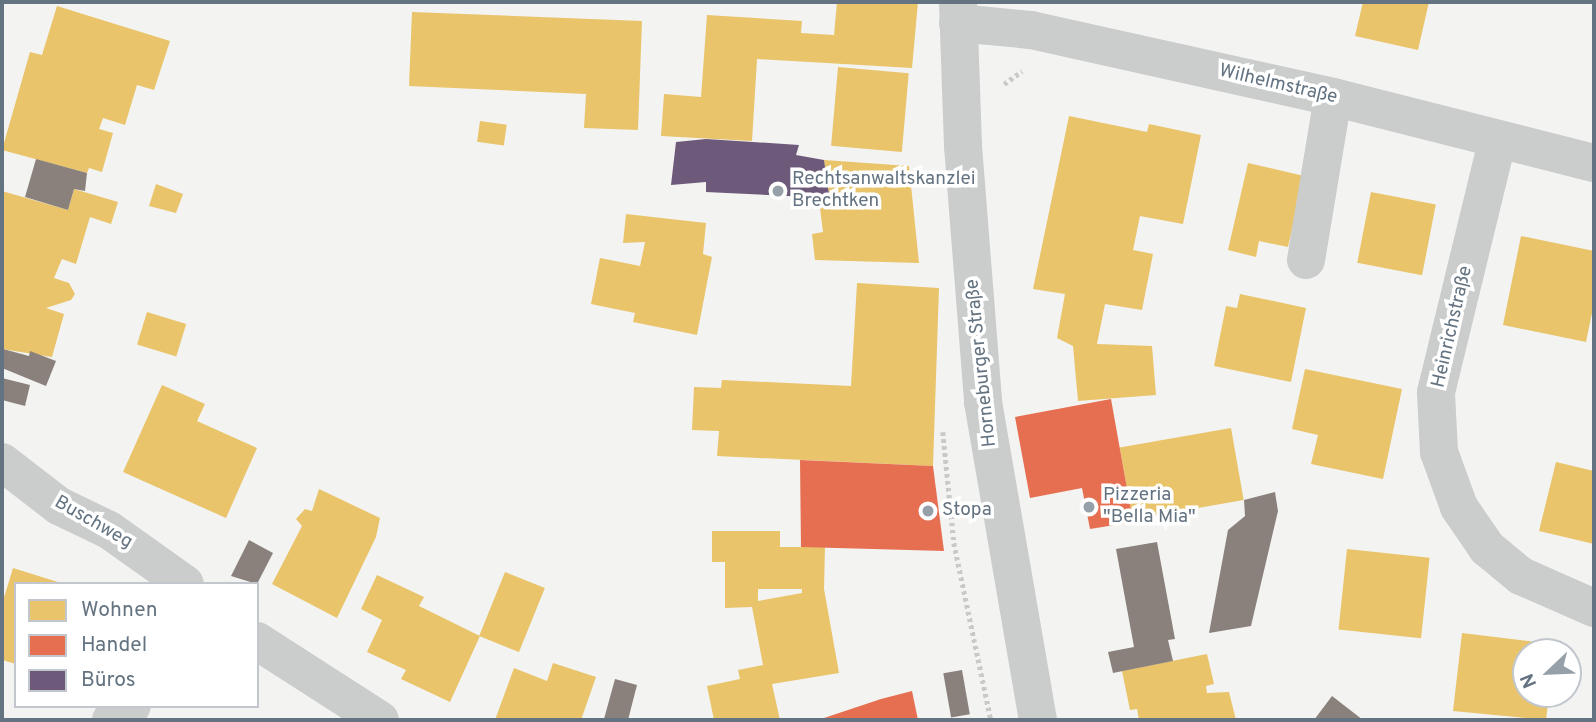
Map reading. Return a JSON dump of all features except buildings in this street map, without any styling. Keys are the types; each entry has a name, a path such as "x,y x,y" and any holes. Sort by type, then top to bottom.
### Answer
{"street":[{"name":"Wilhelmstraße","path":"958,12 1333,97 1497,142 1594,163"},
{"name":"Horneburger Straße","path":"958,12 963,146 983,402 1038,720"},
{"path":"1306,260 1333,97"},
{"name":"Heinrichstraße","path":"1497,142 1436,393 1439,452 1459,508 1488,548 1521,576 1594,608"},
{"name":"Buschweg","path":"2,462 59,506 109,530 181,582"},
{"path":"259,642 380,720"},
{"path":"111,720 129,708"}],"place":[{"name":"Rechtsanwaltskanzlei Brechtken","path":"778,191"},
{"name":"Pizzeria \"Bella Mia\"","path":"1089,507"},
{"name":"Stopa","path":"928,511"}]}
